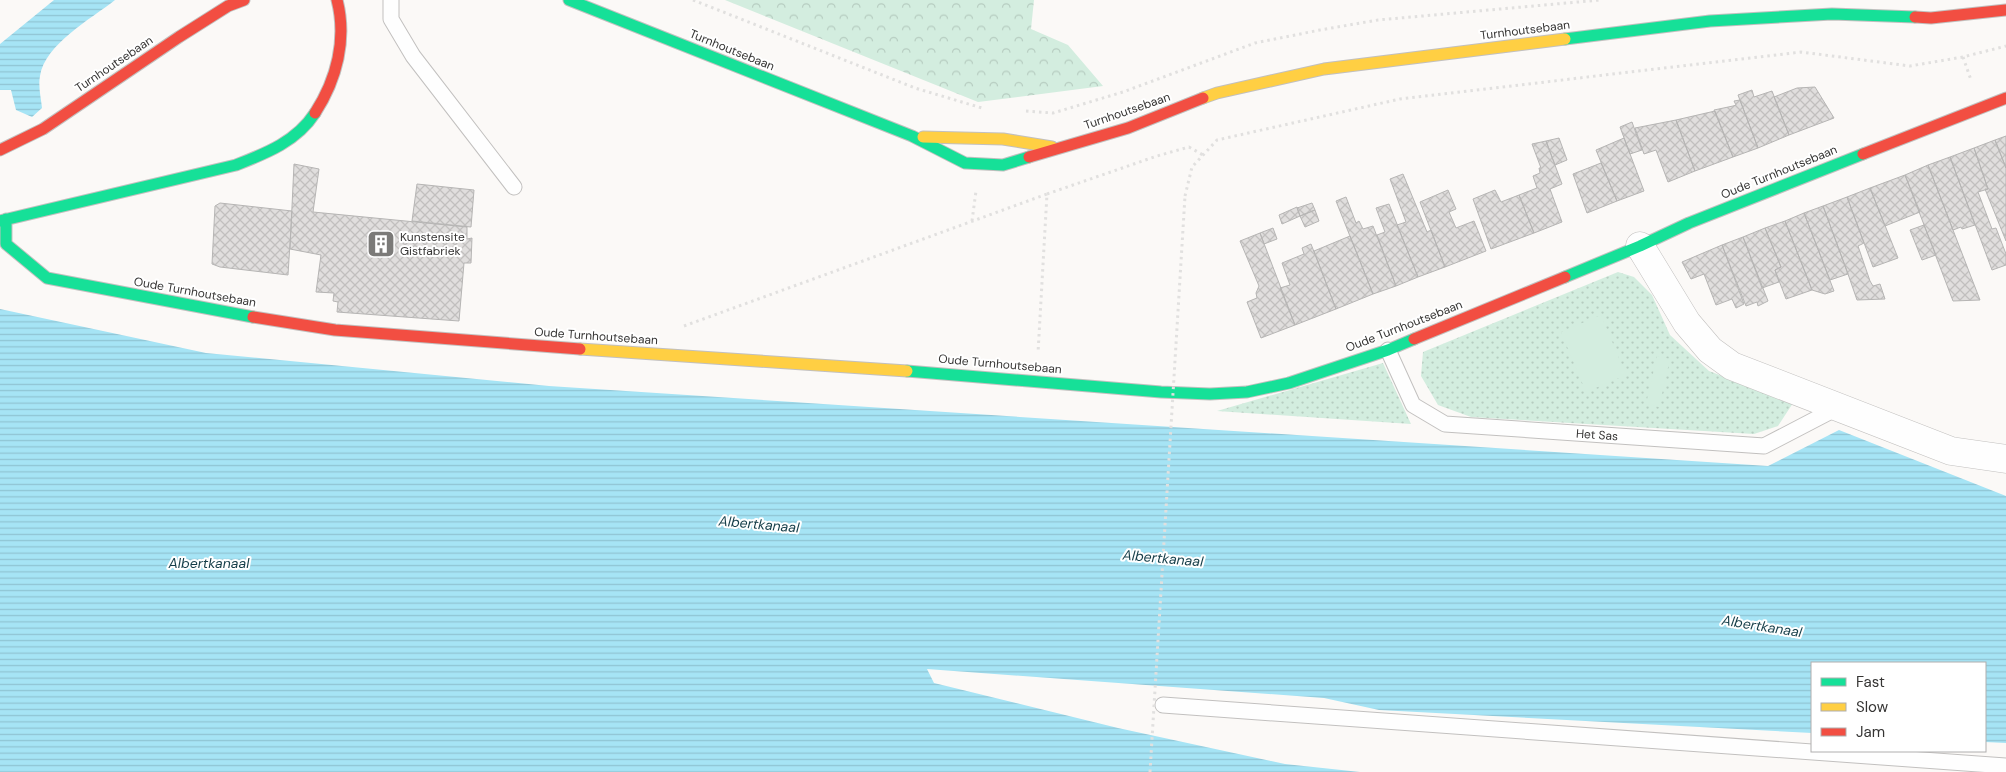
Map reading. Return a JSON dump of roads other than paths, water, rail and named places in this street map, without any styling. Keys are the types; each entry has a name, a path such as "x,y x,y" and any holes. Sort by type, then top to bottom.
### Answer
{"street":[{"name":"Turnhoutsebaan","path":"0,150 43,129 211,16 228,6 244,0"},
{"path":"3,220 236,165 268,153 284,143 303,129 315,114 334,73 342,37 341,17 337,0"},
{"name":"Turnhoutsebaan","path":"569,0 912,136 965,163 1003,165 1128,128 1217,93 1324,69 1710,21 1832,14 1931,18 2006,10"},
{"name":"Oude Turnhoutsebaan","path":"3,220 6,244 47,278 218,311 315,327 472,342 773,361 1161,392 1210,394 1247,392 1288,383 1388,350 1640,246 1689,223 2006,98"},
{"name":"Turnhoutsebaan","path":"912,136 1003,139 1058,148"},
{"path":"1640,246 1687,323 1710,350 1732,366 1837,408 1951,450 2006,460"}],"lane":[{"path":"391,0 391,19 413,56 514,187"},
{"name":"Het Sas","path":"1388,350 1413,405 1445,424 1764,446 1837,408"},
{"path":"1163,705 1811,752"},
{"path":"1813,752 2006,766"}],"water":[{"path":"54,0 115,0 70,33 50,53 40,76 39,88 42,108 32,117 16,110 11,90 0,90 0,44"},
{"name":"Albertkanaal","path":"0,309 206,353 549,386 1768,466 1839,430 2006,496 2006,743 1986,742 1986,662 1811,662 1811,733 1379,710 1324,698 927,669 934,683 1118,728 1285,764 1360,772 0,772"}],"place":[{"name":"Kunstensite Gistfabriek","path":"381,244"}]}
